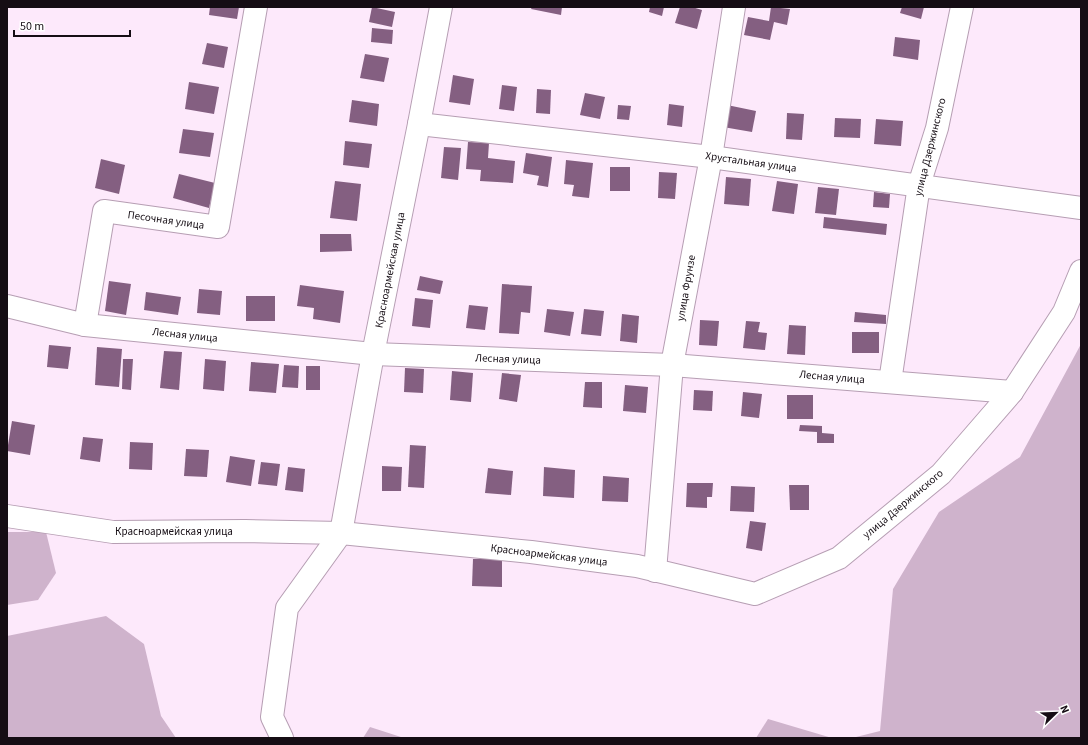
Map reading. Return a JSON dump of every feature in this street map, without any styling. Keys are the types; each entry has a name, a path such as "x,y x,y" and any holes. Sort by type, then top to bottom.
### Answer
{"street":[{"name":"Песочная улица","path":"85,325 104,211 218,227 256,7"},
{"name":"Красноармейская улица","path":"341,533 441,7"},
{"name":"улица Фрунзе","path":"646,568 672,365 710,157 734,7"},
{"name":"улица Дзержинского","path":"890,382 919,186 937,128 962,7"},
{"name":"Хрустальная улица","path":"419,124 710,157 1081,208"},
{"name":"улица Дзержинского","path":"646,568 755,594 839,558 941,474 1012,392 1064,312 1081,271"},
{"name":"Лесная улица","path":"7,306 85,325 374,354 672,365 1012,392"},
{"name":"Красноармейская улица","path":"7,516 113,532 245,531 341,533 531,552 646,568"},
{"path":"282,738 272,717 287,608 341,533"}],"shaded area":[{"path":"1081,344 1081,738 852,738 880,731 893,589 939,512 1020,457"},
{"path":"7,532 46,532 56,573 38,600 7,605"},
{"path":"106,616 144,644 161,716 176,738 7,738 7,636"},
{"path":"768,719 832,738 756,738"},
{"path":"370,727 404,738 363,738"}],"building":[{"path":"210,7 239,7 237,19 209,15"},
{"path":"372,7 395,12 392,27 369,22"},
{"path":"532,7 562,7 561,15 531,9"},
{"path":"650,7 664,7 662,16 649,12"},
{"path":"680,7 692,7 702,10 697,29 675,23"},
{"path":"771,7 790,9 787,25 774,22 770,40 744,35 748,17 769,21"},
{"path":"902,7 924,7 921,19 900,13"},
{"path":"372,28 393,30 392,44 371,42"},
{"path":"895,37 920,40 918,60 893,56"},
{"path":"207,43 228,47 224,68 202,64"},
{"path":"365,54 389,58 384,82 360,78"},
{"path":"453,75 474,79 470,105 449,102"},
{"path":"189,82 219,87 214,114 185,109"},
{"path":"502,85 517,87 514,111 499,109"},
{"path":"537,89 551,90 550,114 536,113"},
{"path":"585,93 605,97 600,119 580,115"},
{"path":"352,100 379,104 377,126 349,122"},
{"path":"669,104 684,106 682,127 667,125"},
{"path":"618,105 631,106 629,120 617,119"},
{"path":"727,105 756,111 752,132 723,127"},
{"path":"787,113 804,114 802,140 786,139"},
{"path":"835,118 861,119 860,138 834,137"},
{"path":"876,119 903,121 901,146 874,144"},
{"path":"183,129 214,133 210,157 179,153"},
{"path":"345,141 372,144 369,168 343,165"},
{"path":"468,142 489,143 488,158 515,161 513,183 480,181 481,170 466,169"},
{"path":"444,147 461,148 458,180 441,178"},
{"path":"526,153 552,157 548,187 537,185 539,176 523,173"},
{"path":"101,159 125,165 119,194 95,188"},
{"path":"566,160 593,163 589,198 572,196 574,185 564,184"},
{"path":"610,167 630,167 630,191 610,191"},
{"path":"659,172 677,173 675,199 658,198"},
{"path":"179,174 215,183 209,208 173,198"},
{"path":"726,177 751,179 749,206 724,204"},
{"path":"335,181 361,184 357,221 330,218"},
{"path":"777,181 798,184 794,214 772,211"},
{"path":"818,187 839,189 836,215 815,213"},
{"path":"874,192 890,194 889,208 873,207"},
{"path":"824,217 887,224 886,235 823,228"},
{"path":"320,234 351,234 352,251 320,252"},
{"path":"420,276 443,281 440,294 417,290"},
{"path":"109,281 131,284 126,315 105,311"},
{"path":"502,284 532,286 530,313 521,312 519,334 499,333"},
{"path":"300,285 344,291 340,323 313,319 314,308 297,306"},
{"path":"199,289 222,291 220,315 197,313"},
{"path":"146,292 181,297 178,315 144,310"},
{"path":"246,296 275,296 275,321 246,321"},
{"path":"415,298 433,300 430,328 412,326"},
{"path":"469,305 488,307 485,330 466,328"},
{"path":"547,309 574,312 570,336 544,332"},
{"path":"584,309 604,311 601,336 581,334"},
{"path":"855,312 886,315 886,324 854,322"},
{"path":"622,314 639,316 637,343 620,341"},
{"path":"700,320 719,321 717,346 699,345"},
{"path":"746,321 760,322 758,332 767,333 765,350 743,348"},
{"path":"789,325 806,326 805,355 787,354"},
{"path":"852,332 879,332 879,353 852,353"},
{"path":"49,345 71,347 68,369 47,367"},
{"path":"97,347 122,349 119,387 95,385"},
{"path":"164,351 182,352 179,390 160,388"},
{"path":"123,359 133,359 131,390 122,389"},
{"path":"205,359 226,361 224,391 203,389"},
{"path":"251,362 279,364 276,393 249,391"},
{"path":"284,365 299,366 298,388 282,387"},
{"path":"306,366 320,366 320,390 306,390"},
{"path":"405,368 424,369 423,393 404,392"},
{"path":"452,371 473,373 471,402 450,400"},
{"path":"502,373 521,375 517,402 499,399"},
{"path":"585,382 602,382 602,408 583,407"},
{"path":"625,385 648,387 646,413 623,411"},
{"path":"694,390 713,391 712,411 693,410"},
{"path":"743,392 762,394 759,418 741,416"},
{"path":"787,395 813,395 813,419 787,419"},
{"path":"12,421 35,425 30,455 7,451"},
{"path":"800,425 822,426 822,433 834,434 834,443 817,443 817,432 799,431"},
{"path":"83,437 103,439 100,462 80,459"},
{"path":"130,442 153,443 152,470 129,469"},
{"path":"410,445 426,446 424,488 408,487"},
{"path":"186,449 209,450 207,477 184,476"},
{"path":"230,456 255,460 251,486 226,482"},
{"path":"261,462 280,464 277,486 258,484"},
{"path":"382,466 402,467 401,491 382,491"},
{"path":"288,467 305,469 303,492 285,490"},
{"path":"544,467 575,470 574,498 543,496"},
{"path":"488,468 513,471 511,495 485,493"},
{"path":"603,476 629,478 628,502 602,501"},
{"path":"687,483 713,483 712,497 707,497 707,508 686,507"},
{"path":"789,485 809,485 809,510 790,510"},
{"path":"731,486 755,487 754,512 730,511"},
{"path":"750,521 766,523 762,551 746,548"},
{"path":"473,559 502,559 502,587 472,586"}]}
